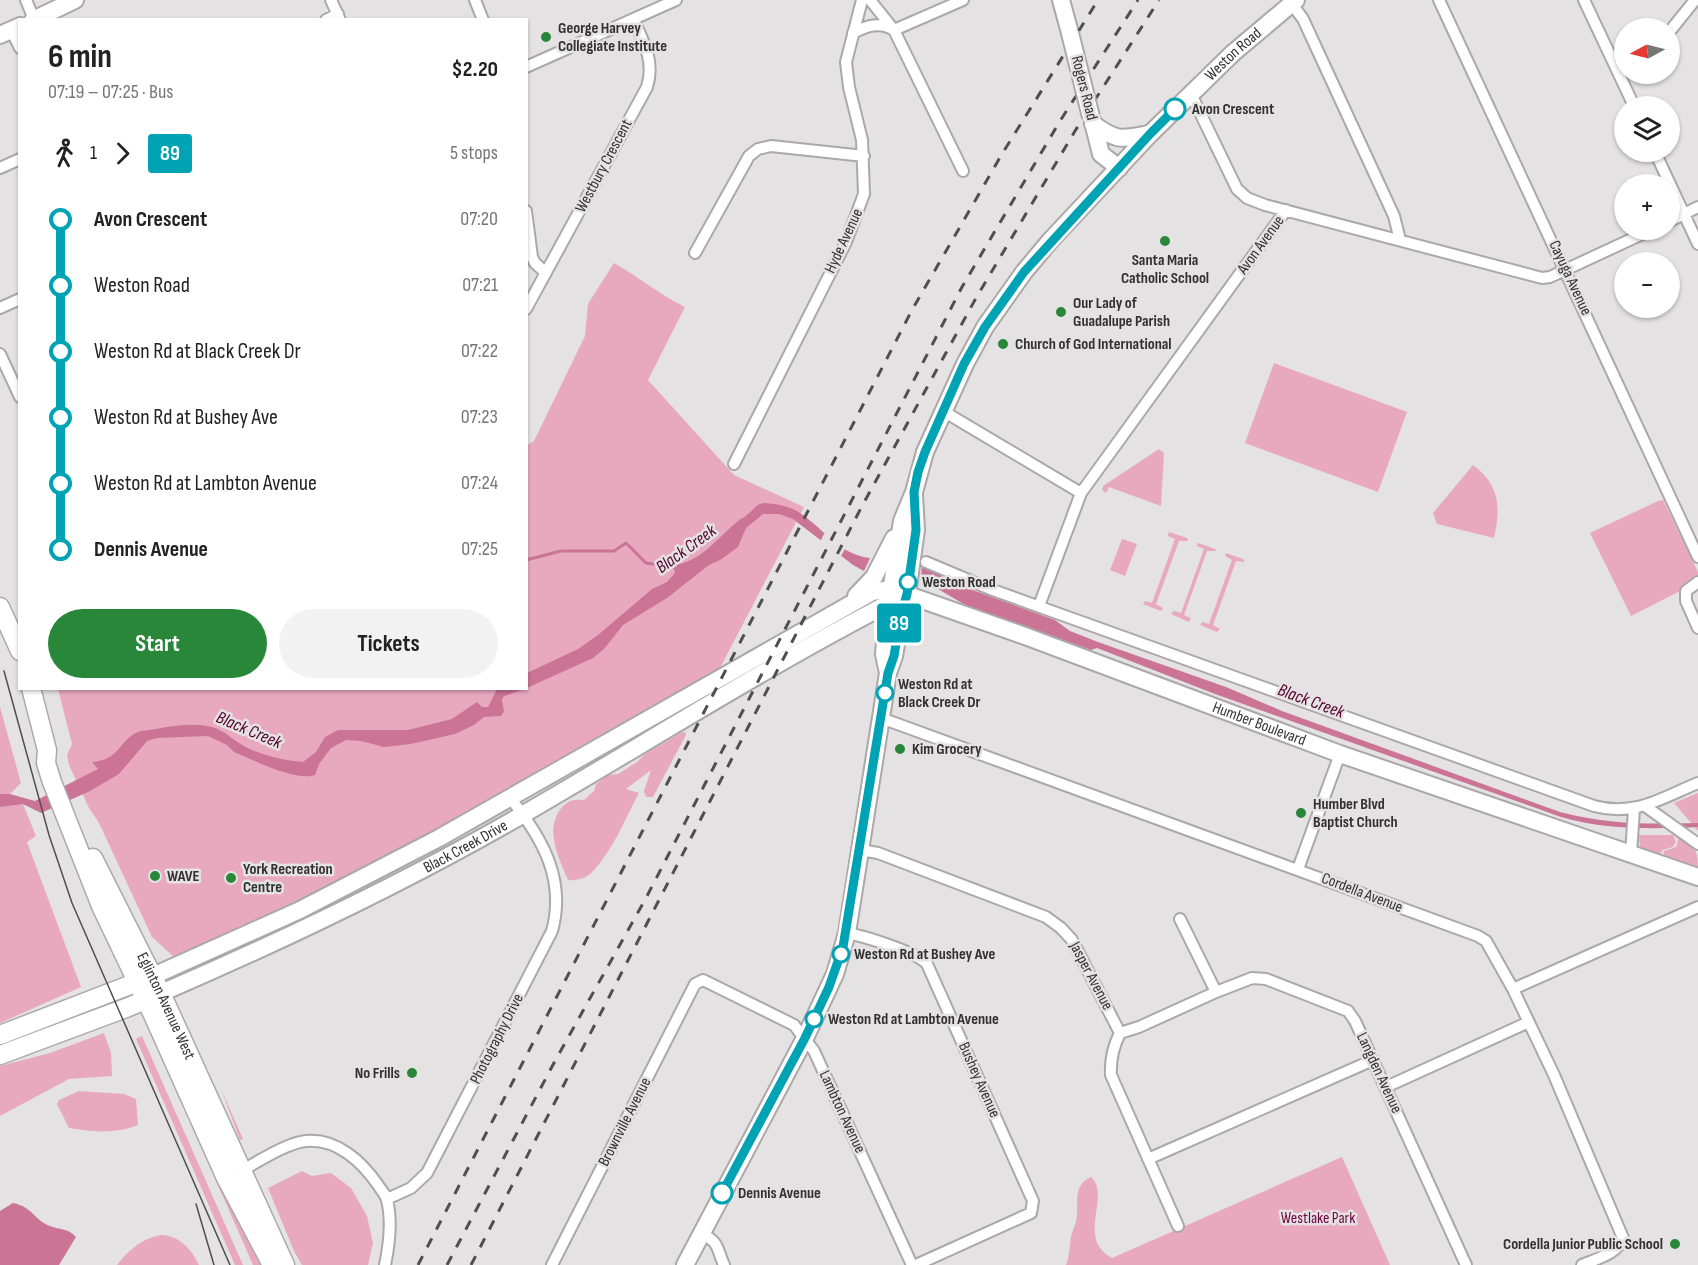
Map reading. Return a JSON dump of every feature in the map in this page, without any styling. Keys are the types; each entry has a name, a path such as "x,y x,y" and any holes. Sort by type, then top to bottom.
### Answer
{"main road":[{"path":"35,18 75,0"},
{"name":"Rogers Road","path":"1061,0 1101,154 1119,168"},
{"name":"Weston Road","path":"685,1265 805,1038 832,980 847,933 888,673 894,656 902,521 914,492 925,452 964,364 985,327 1024,272 1049,242 1150,134 1233,54 1294,2"},
{"path":"1092,121 1110,136 1117,138 1150,134"},
{"name":"Weston Road","path":"888,673 884,654 916,530 914,492"},
{"path":"835,623 874,577 902,521"},
{"name":"Black Creek Drive","path":"0,1035 252,953 359,901 523,814 835,623 872,592 897,600"},
{"name":"Humber Boulevard","path":"897,600 1698,877"},
{"path":"0,607 18,647"},
{"path":"835,623 868,625 875,628 884,643 884,654"},
{"name":"Black Creek Drive","path":"0,1055 149,988 300,910 511,799 835,623"},
{"name":"Eglinton Avenue West","path":"32,690 47,750 46,763 57,780 71,819 94,862 149,988 226,1178 272,1265"},
{"name":"Eglinton Avenue West","path":"149,988 243,1170 285,1265"}],"street":[{"path":"26,0 33,18"},
{"path":"331,0 339,17"},
{"path":"475,0 482,18"},
{"path":"528,66 675,0"},
{"name":"Hyde Avenue","path":"734,464 846,242 864,194 864,156 847,73 848,51 862,0"},
{"path":"870,0 894,30 963,171"},
{"path":"894,30 963,0"},
{"name":"Cayuga Avenue","path":"1439,0 1698,557"},
{"path":"1584,0 1614,62"},
{"path":"1680,19 1695,0"},
{"path":"1294,2 1394,216 1400,240"},
{"name":"Westbury Crescent","path":"528,305 647,87 650,61 633,19"},
{"path":"853,33 876,25 885,25 894,30"},
{"path":"10,30 18,44"},
{"path":"1191,94 1237,189 1247,198 1286,210"},
{"path":"694,253 749,156 758,149 771,146 864,156"},
{"path":"0,168 18,160"},
{"path":"1660,162 1698,244"},
{"path":"1680,216 1698,207"},
{"name":"Avon Avenue","path":"1039,606 1081,493 1286,210 1542,279 1629,240"},
{"path":"528,226 532,257 546,273"},
{"path":"0,308 18,300"},
{"path":"0,354 18,393"},
{"path":"943,411 1081,493"},
{"path":"926,562 990,589 1594,806 1610,810 1655,813 1698,844"},
{"path":"1698,582 1686,591 1686,601 1698,628"},
{"name":"Cordella Avenue","path":"881,718 1074,790 1299,869 1486,941 1493,950 1529,1022 1623,1238 1613,1252 1582,1265"},
{"path":"1299,869 1340,753"},
{"path":"1637,811 1698,783"},
{"name":"Photography Drive","path":"387,1199 411,1188 427,1173 552,931 557,898 553,871 523,814 511,799"},
{"path":"1631,854 1637,811"},
{"name":"Jasper Avenue","path":"860,850 878,853 1046,917 1072,940 1120,1033"},
{"path":"1513,989 1698,907"},
{"path":"1180,920 1216,992"},
{"name":"Bushey Avenue","path":"847,933 864,936 919,957 927,964 1034,1201 1033,1210 914,1265"},
{"name":"Langden Avenue","path":"1120,1033 1139,1028 1252,978 1266,979 1348,1011 1386,1087 1466,1265"},
{"name":"Lambton Avenue","path":"699,980 707,981 794,1026 805,1038 814,1051 914,1265"},
{"name":"Brownville Avenue","path":"552,1265 699,980"},
{"path":"1386,1087 1529,1022"},
{"path":"1120,1033 1110,1062 1111,1075 1178,1226"},
{"path":"1148,1159 1373,1060"},
{"path":"226,1178 293,1144 316,1141 332,1144 346,1152 368,1171 387,1199 388,1245 385,1265"},
{"path":"701,1233 713,1239 717,1244 724,1265"}],"green space":[{"path":"614,263 685,307 648,380 734,475 804,507 719,670 525,779 485,806 281,912 174,957 152,937 99,823 89,808 69,765 67,755 72,744 58,690 528,690 528,444 534,441 585,336 588,304"},
{"path":"1274,363 1407,412 1378,492 1245,443"},
{"path":"1159,449 1164,453 1161,506 1109,487 1106,493 1102,490 1103,486"},
{"path":"1473,465 1489,481 1496,498 1498,507 1494,538 1437,524 1433,513"},
{"path":"1663,500 1698,572 1698,577 1684,589 1631,616 1590,533"},
{"path":"1169,532 1187,538 1188,541 1179,541 1156,604 1163,608 1161,611 1143,604 1145,601 1152,603 1175,539 1168,536"},
{"path":"1122,539 1137,544 1125,576 1110,570"},
{"path":"1198,543 1216,551 1207,551 1184,615 1191,618 1189,622 1171,614 1174,611 1181,613 1204,549 1197,546"},
{"path":"1226,553 1243,559 1245,562 1236,561 1213,625 1220,629 1217,632 1200,625 1202,622 1209,624 1232,560 1225,556"},
{"path":"0,707 21,783 10,794 0,794"},
{"path":"685,732 686,735 653,797 646,797 644,791 651,770 626,789 639,793 613,844 600,863 585,877 568,880 557,853 553,834 554,824 562,807 572,800 584,800 594,791 596,784 608,775 618,774 645,754"},
{"path":"1698,793 1698,831 1674,803"},
{"path":"9,804 23,804 36,836 27,842 81,987 0,1023 0,807"},
{"path":"1639,835 1673,835 1676,842 1673,847 1662,850 1659,857 1640,849"},
{"path":"1679,837 1695,850 1698,870 1663,858 1664,851 1676,847"},
{"path":"104,1033 111,1053 112,1076 69,1079 0,1116 0,1066 50,1053"},
{"path":"142,1036 243,1265 235,1265 136,1039"},
{"path":"221,1089 243,1139 240,1140"},
{"path":"79,1091 124,1094 136,1099 138,1125 121,1130 104,1131 69,1128 57,1104 59,1100"},
{"name":"Westlake Park","path":"1342,1157 1390,1265 1066,1265 1076,1223 1079,1188 1091,1177 1098,1195 1096,1240 1101,1250 1112,1258"},
{"path":"214,1165 264,1265 253,1265 210,1167"},
{"path":"302,1171 312,1176 331,1173 351,1188 367,1216 373,1243 368,1265 302,1265 268,1188"},
{"path":"163,1235 175,1238 185,1245 199,1265 117,1265 137,1245 149,1238"}],"shaded area":[{"path":"764,503 796,511 809,519 841,547 859,556 870,558 864,571 793,519 779,514 763,514 746,528 738,547 709,565 667,598 623,625 604,649 593,658 528,688 528,673 578,649 598,635 652,589 667,582 675,573 674,569 670,569 672,565 692,560 700,555 757,506"},
{"path":"922,564 967,588 1055,620 1070,631 1098,642 1226,687 1282,711 1560,812 1612,821 1698,823 1698,827 1612,826 1561,817 1215,694 1097,648 1091,650 967,606 921,579"},
{"path":"496,690 522,690 504,696 502,700 504,711 501,716 484,717 474,725 455,734 411,744 384,747 346,740 331,748 319,764 315,775 297,775 275,769 234,752 227,745 208,736 157,738 147,741 119,774 90,791 41,813 23,804 0,807 0,794 10,794 35,801 98,769 92,762 109,757 128,738 141,731 203,725 221,730 244,746 258,752 280,759 303,762 316,752 325,737 338,730 408,730 452,719 477,702 482,707 488,707"},
{"path":"13,1203 25,1207 45,1223 76,1237 59,1265 0,1265 0,1211"}],"pier":[{"path":"826,530 846,547 840,558 820,542"}],"waterway":[{"name":"Black Creek","path":"528,559 561,551 614,551 626,543 646,563 674,567"}],"tram line":[{"path":"4,671 49,835 72,903 230,1265"},
{"path":"196,1204 214,1265"}],"railway":[{"path":"418,1265 912,310 1002,154 1098,0"},
{"path":"447,1265 555,1061 646,898 962,287 1060,121 1138,0"},
{"path":"471,1265 861,508 976,298 1075,131 1159,0"}],"bus line":[{"name":"89","path":"722,1193 805,1038 829,987 847,933 888,673 894,656 907,594 916,530 914,492 925,452 964,364 985,327 1024,272 1049,242 1175,109"}],"place":[{"name":"George Harvey Collegiate Institute","path":"546,37"},
{"name":"Avon Crescent","path":"1175,109"},
{"name":"Santa Maria Catholic School","path":"1165,241"},
{"name":"Our Lady of Guadalupe Parish","path":"1061,312"},
{"name":"Church of God International","path":"1003,344"},
{"name":"Weston Road","path":"908,582"},
{"name":"Weston Rd at Black Creek Dr","path":"885,693"},
{"name":"Kim Grocery","path":"900,749"},
{"name":"Humber Blvd Baptist Church","path":"1301,813"},
{"name":"WAVE","path":"155,876"},
{"name":"York Recreation Centre","path":"231,878"},
{"name":"Weston Rd at Bushey Ave","path":"841,954"},
{"name":"Weston Rd at Lambton Avenue","path":"814,1019"},
{"name":"No Frills","path":"412,1073"},
{"name":"Dennis Avenue","path":"722,1193"},
{"name":"Cordella Junior Public School","path":"1675,1244"}]}
